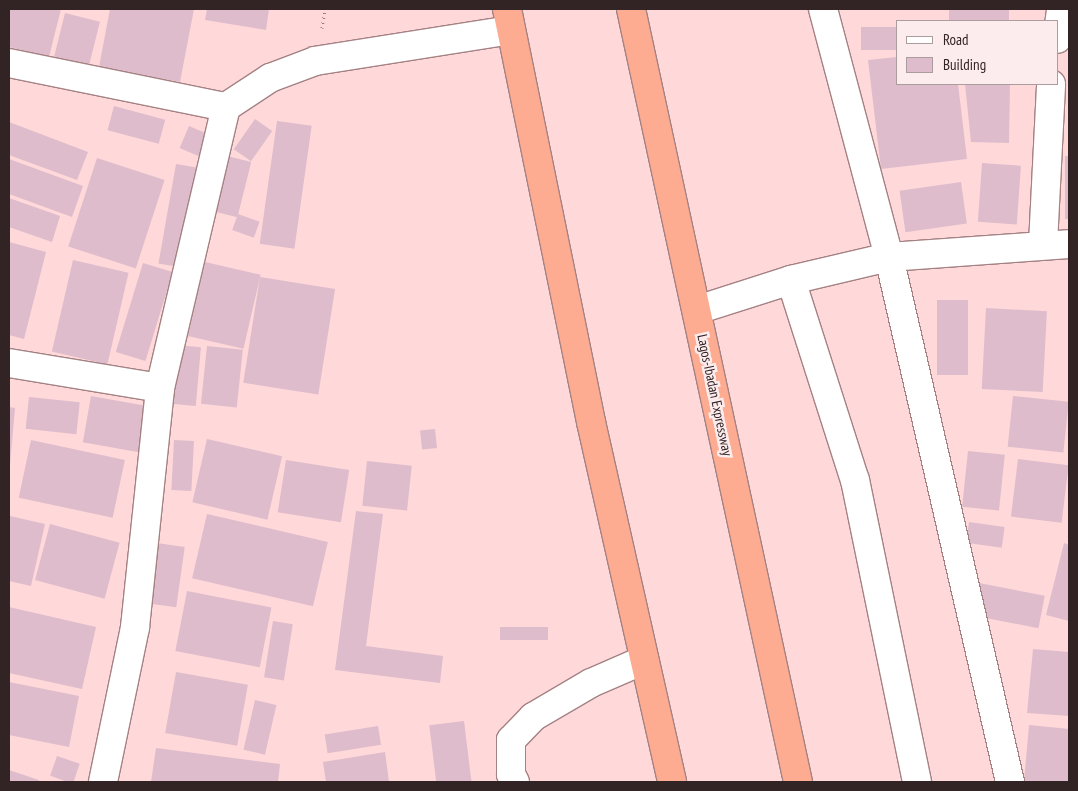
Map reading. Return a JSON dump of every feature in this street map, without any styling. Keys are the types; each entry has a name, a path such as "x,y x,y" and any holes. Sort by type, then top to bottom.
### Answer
{"highway":[{"name":"Lagos-Ibadan Expressway","path":"630,9 697,310 798,782"},
{"path":"509,19 591,422 672,782"}],"street":[{"path":"823,9 889,257 1010,782"},
{"path":"1058,32 1061,9"},
{"path":"103,782 135,627 160,388 226,107 270,78 316,61 509,19"},
{"path":"9,63 226,107"},
{"path":"697,310 791,280 889,257 1056,244 1052,85"},
{"path":"791,280 855,480 916,782"},
{"path":"9,363 160,388"},
{"path":"515,782 511,774 511,740 533,717 591,683 644,660"}],"building":[{"path":"9,9 61,9 49,57 9,47"},
{"path":"110,9 194,9 180,82 99,67"},
{"path":"207,9 269,9 266,30 205,20"},
{"path":"949,9 1009,9 1009,20 949,20"},
{"path":"65,13 100,22 87,73 52,64"},
{"path":"861,27 896,27 896,50 861,50"},
{"path":"896,57 896,85 958,85 967,159 881,169 868,60"},
{"path":"965,85 1010,85 1009,143 971,142"},
{"path":"114,106 165,120 159,144 108,130"},
{"path":"255,119 272,131 251,161 234,149"},
{"path":"277,121 312,126 294,249 260,244"},
{"path":"9,122 88,152 77,180 9,155"},
{"path":"189,126 213,136 204,158 180,148"},
{"path":"227,156 251,162 237,217 213,211"},
{"path":"1065,156 1069,156 1069,219 1065,219"},
{"path":"97,158 165,180 136,268 68,246"},
{"path":"9,159 83,186 72,217 9,194"},
{"path":"982,163 1021,166 1017,225 978,222"},
{"path":"176,164 204,169 186,268 158,263"},
{"path":"961,182 967,224 905,232 900,191"},
{"path":"9,198 60,216 52,242 9,227"},
{"path":"238,214 260,222 254,238 232,230"},
{"path":"9,242 46,252 24,339 9,335"},
{"path":"73,260 129,273 107,364 52,352"},
{"path":"205,262 261,275 243,349 188,336"},
{"path":"143,263 173,272 145,361 116,352"},
{"path":"260,277 335,289 318,395 243,383"},
{"path":"937,300 968,300 968,375 937,375"},
{"path":"986,308 1047,311 1043,392 982,389"},
{"path":"176,345 201,347 196,406 171,404"},
{"path":"207,346 243,350 237,407 201,404"},
{"path":"91,396 147,406 139,452 83,442"},
{"path":"1013,396 1069,402 1063,453 1008,447"},
{"path":"29,397 80,402 76,434 26,429"},
{"path":"9,407 15,408 10,465 9,465"},
{"path":"435,429 437,448 422,449 420,431"},
{"path":"207,439 282,456 267,520 192,502"},
{"path":"31,440 125,460 113,518 19,498"},
{"path":"174,440 194,441 191,491 171,490"},
{"path":"968,451 1005,455 999,511 962,507"},
{"path":"1018,459 1069,465 1062,523 1011,517"},
{"path":"286,460 349,470 341,522 278,512"},
{"path":"367,461 412,466 407,510 362,506"},
{"path":"356,511 383,514 366,646 443,656 440,683 335,670"},
{"path":"207,514 328,542 313,606 192,578"},
{"path":"10,516 45,524 31,586 9,581"},
{"path":"969,522 1005,527 1002,548 966,543"},
{"path":"50,524 120,543 105,599 35,580"},
{"path":"157,543 185,547 176,607 149,603"},
{"path":"1064,543 1069,545 1069,621 1046,615"},
{"path":"979,583 1045,596 1038,628 973,615"},
{"path":"187,591 271,607 260,667 175,651"},
{"path":"9,607 96,627 82,689 9,673"},
{"path":"273,621 293,624 284,680 264,677"},
{"path":"500,627 548,627 548,640 500,640"},
{"path":"1033,649 1069,652 1069,716 1027,713"},
{"path":"176,672 248,685 237,746 165,733"},
{"path":"9,682 79,696 69,747 9,735"},
{"path":"255,700 276,705 265,755 244,750"},
{"path":"464,721 471,782 436,782 429,725"},
{"path":"1029,725 1069,729 1069,782 1024,782"},
{"path":"378,726 381,745 328,753 325,734"},
{"path":"156,748 280,764 278,782 151,782"},
{"path":"385,752 389,782 326,782 323,762"},
{"path":"57,756 80,764 73,782 50,776"},
{"path":"9,770 39,780 39,782 9,782"}]}
